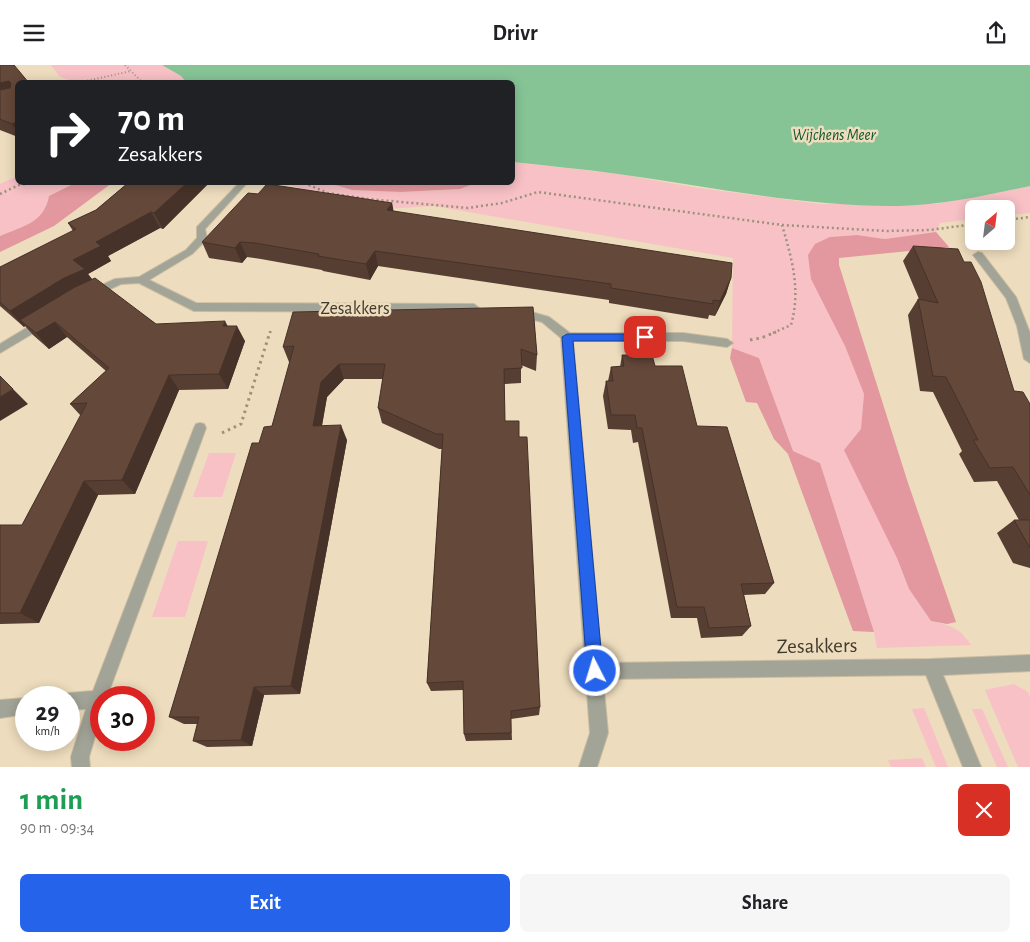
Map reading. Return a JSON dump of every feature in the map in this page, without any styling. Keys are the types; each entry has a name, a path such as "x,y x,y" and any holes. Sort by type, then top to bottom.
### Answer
{"street":[{"path":"81,298 120,281 141,280 189,252 202,239 200,229 241,185"},
{"path":"978,255 1011,297 1023,326 1030,359"},
{"name":"Zesakkers","path":"141,280 194,307 278,309 488,308"},
{"path":"504,310 529,313 556,323 567,337 599,733 588,767"},
{"path":"0,349 57,313"},
{"path":"567,337 684,337 728,343"},
{"path":"103,686 200,428"},
{"name":"Zesakkers","path":"595,671 931,667 1030,663"},
{"path":"931,667 972,767"},
{"path":"0,709 15,707"},
{"path":"81,767 80,757 90,725"}],"path":[{"path":"125,65 140,80"},
{"path":"90,80 131,71"},
{"path":"0,194 19,185"},
{"path":"309,185 328,193 468,208 502,203 538,191 782,225 886,231 930,230 965,225"},
{"path":"1015,219 1030,217"},
{"path":"728,343 762,338 791,325 797,309 797,295 794,264 782,225"},
{"path":"192,448 241,424 278,309"}],"shaded area":[{"path":"51,65 162,65 185,80 69,80 60,77"},
{"path":"515,162 618,174 699,188 820,204 936,204 1030,186 1030,213 1015,214 1015,200 965,200 965,220 940,223 936,232 885,239 857,235 830,237 845,346 864,394 861,429 897,558 909,589 931,621 944,624 959,631 971,645 877,648 874,632 820,463 793,451 759,358 732,348 733,258 434,206 368,210 290,185 336,185 352,190 401,192 460,189 471,185 515,185"},
{"path":"15,177 15,185 71,185 49,196 46,205 37,218 24,226 0,236 0,184"},
{"path":"71,185 109,185 54,226 0,252 0,236 24,226 37,218 46,205 49,196"},
{"path":"336,185 471,185 460,189 401,192 352,190"},
{"path":"936,232 949,247 839,258 839,265 908,483 956,622 947,624 931,621 909,589 897,558 844,450 861,429 864,394 845,346 811,279 808,255 815,244 830,237 857,235 885,239"},
{"path":"732,348 759,358 793,451 820,463 874,632 853,631 788,454 774,439 757,403 746,402 730,358"},
{"path":"209,453 236,453 222,497 193,497"},
{"path":"178,541 208,541 185,617 152,617"},
{"path":"1014,684 1028,692 1030,697 1030,767 1018,767 985,690"},
{"path":"924,708 948,767 936,767 912,709"},
{"path":"972,709 982,709 1008,767 997,767"},
{"path":"922,758 926,767 891,767 888,760"}],"water":[{"name":"Wijchens Meer","path":"162,65 1030,65 1030,186 965,199 899,206 793,200 605,172 515,162 515,80 184,80"}],"building":[{"path":"0,65 14,65 26,80 15,80 15,122 12,124 0,119 0,90 10,88 11,83 9,81 0,83"},
{"path":"126,185 185,185 154,213 151,212 96,242 101,246 73,260 85,269 64,278 10,311 0,302 0,267 76,229 68,223 96,210"},
{"path":"266,185 274,185 392,203 387,210 732,263 731,278 720,301 713,300 713,304 611,288 611,284 375,251 366,264 255,243 240,242 235,248 202,242 248,193 258,194"},
{"path":"913,246 958,249 964,262 971,262 981,282 1014,391 1023,392 1030,404 1030,495 1013,467 990,468 973,440 978,440 946,377 933,376 918,299 938,303"},
{"path":"95,278 156,324 225,321 223,326 237,326 219,374 169,375 122,480 84,481 20,613 0,613 0,525 22,525 87,403 70,404 109,368 55,322 36,333 20,320 75,287"},
{"path":"533,307 537,355 521,349 522,368 504,369 505,421 519,421 519,437 527,437 540,707 511,711 511,733 464,734 463,681 427,683 443,434 436,434 378,408 385,364 339,364 321,382 313,426 341,425 291,686 254,687 241,740 193,741 199,717 169,717 252,443 259,443 264,427 272,426 294,346 283,347 293,312"},
{"path":"622,355 652,355 655,366 682,366 697,426 727,427 774,583 741,584 751,626 709,628 704,607 677,607 642,428 637,428 635,415 611,415 606,381 613,381 611,367 624,366"},
{"path":"0,376 13,389 0,397"},
{"path":"1014,520 1030,520 1030,548"}],"route":[{"path":"595,671 567,337 645,337"}]}
